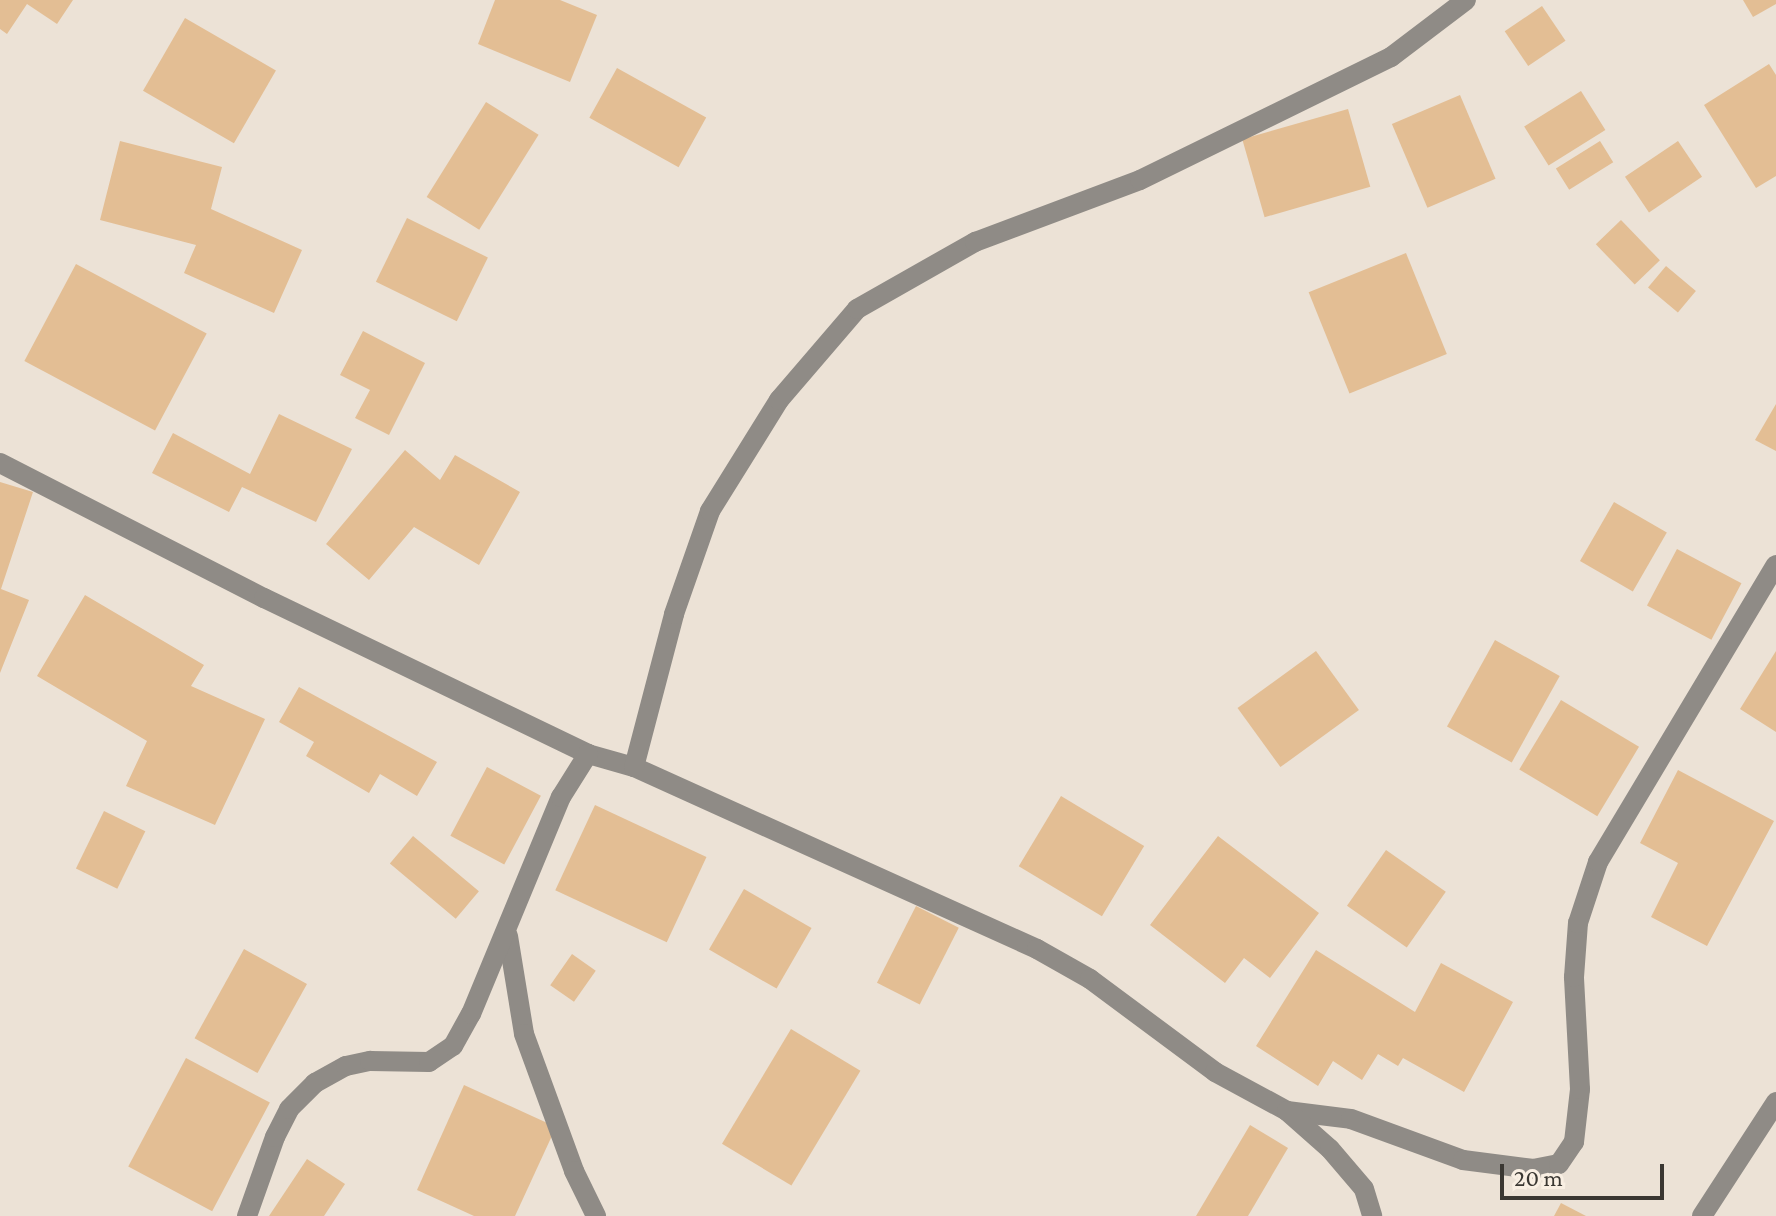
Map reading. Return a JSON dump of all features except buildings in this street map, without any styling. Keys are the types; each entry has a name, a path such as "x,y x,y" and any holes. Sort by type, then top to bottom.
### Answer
{"street":[{"path":"634,767 674,614 710,511 779,400 857,309 975,242 1140,180 1391,57 1466,0"},
{"path":"0,463 264,598 588,754 634,767 1037,949 1090,979 1215,1072 1287,1111 1330,1149 1364,1189 1372,1216"},
{"path":"1287,1111 1351,1119 1463,1160 1533,1169 1559,1164 1574,1142 1580,1089 1575,964 1578,923 1598,862 1776,565"},
{"path":"247,1216 275,1137 302,1094 346,1066 441,1058 471,1014 561,797 588,754"},
{"path":"507,928 514,999 524,1034 574,1171 596,1216"},
{"path":"1702,1216 1776,1102"}]}
